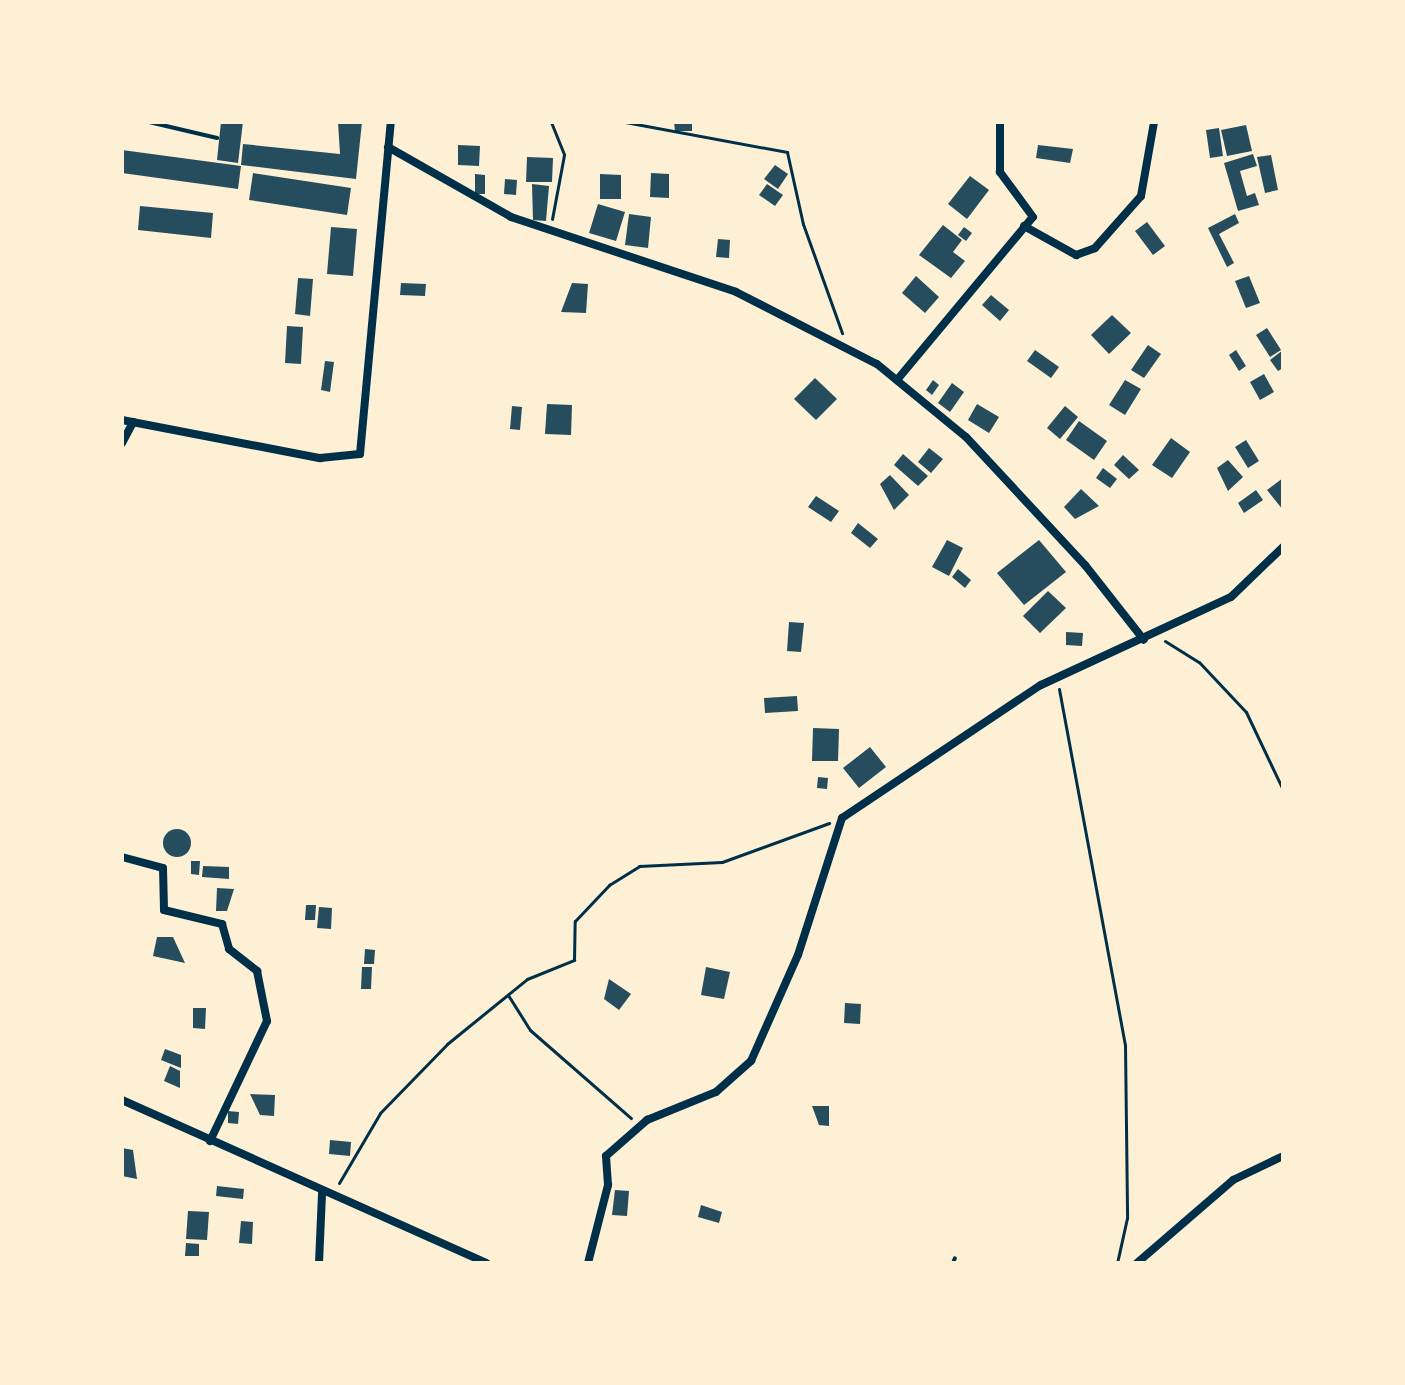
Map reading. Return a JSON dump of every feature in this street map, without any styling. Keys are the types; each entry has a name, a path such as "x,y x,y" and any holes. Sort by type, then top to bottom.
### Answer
{"street":[{"path":"122,420 320,458 360,454 391,122"},
{"path":"897,380 1024,226 1032,211 996,161 1000,122"},
{"path":"1024,226 1076,255 1095,248 1141,196 1154,122"},
{"path":"388,147 549,232 736,292 846,346 897,380 966,437 1144,640"},
{"path":"122,443 133,422"},
{"path":"588,1263 608,1185 605,1157 640,1127 716,1092 751,1061 798,955 842,818 1058,677 1144,640 1231,597 1283,547"},
{"path":"122,857 163,868 164,910 222,924 229,949 257,971 267,1021 210,1141"},
{"path":"122,1100 327,1195 440,1237 486,1263"},
{"path":"1137,1263 1233,1180 1283,1156"},
{"path":"319,1263 327,1195"}],"lane":[{"path":"149,122 217,138"}],"path":[{"path":"549,232 564,155 551,122"},
{"path":"625,122 787,152 803,224 846,346"},
{"path":"1154,635 1190,654 1246,712 1283,790"},
{"path":"1058,677 1075,804 1115,961 1125,1045 1127,1218 1117,1263"},
{"path":"327,1195 380,1113 508,995 574,960 573,931 583,908 639,866 722,862 842,818"},
{"path":"508,995 530,1030 600,1084 640,1127"}],"building":[{"path":"221,122 243,122 238,163 217,160"},
{"path":"338,122 362,122 356,179 241,165 243,144 340,154"},
{"path":"674,122 692,122 692,131 675,131"},
{"path":"1246,125 1252,151 1227,156 1221,130"},
{"path":"1219,128 1223,156 1210,158 1206,130"},
{"path":"458,145 480,146 479,166 458,165"},
{"path":"1038,145 1073,149 1070,163 1036,158"},
{"path":"122,150 241,166 238,189 122,173"},
{"path":"1253,154 1257,166 1240,171 1247,196 1255,193 1259,205 1238,211 1224,163"},
{"path":"1271,155 1278,190 1265,193 1257,157"},
{"path":"527,157 553,158 552,182 526,182"},
{"path":"775,165 788,174 778,189 764,179"},
{"path":"253,173 351,188 347,215 249,200"},
{"path":"651,173 669,174 669,198 650,197"},
{"path":"475,174 485,175 485,194 475,194"},
{"path":"600,174 621,175 621,199 600,199"},
{"path":"970,176 989,190 967,219 948,204"},
{"path":"505,179 517,180 516,195 504,194"},
{"path":"532,184 549,186 546,221 533,220"},
{"path":"767,184 783,195 775,206 759,195"},
{"path":"598,204 625,212 616,241 589,233"},
{"path":"140,206 213,213 211,238 138,230"},
{"path":"629,214 651,217 648,248 625,245"},
{"path":"1235,214 1239,223 1219,234 1234,263 1227,267 1208,228"},
{"path":"1147,222 1165,246 1153,255 1135,231"},
{"path":"943,225 962,240 953,252 965,261 951,278 919,255"},
{"path":"331,227 357,229 353,276 327,274"},
{"path":"964,227 972,233 966,241 958,235"},
{"path":"718,239 730,240 729,258 716,257"},
{"path":"916,276 939,297 925,313 902,293"},
{"path":"1249,276 1260,303 1246,308 1235,281"},
{"path":"298,278 313,279 310,316 295,314"},
{"path":"401,283 426,284 425,296 400,295"},
{"path":"572,283 588,284 586,313 561,312"},
{"path":"991,295 1009,310 1000,321 982,305"},
{"path":"1112,315 1131,333 1109,354 1091,335"},
{"path":"287,326 303,327 301,364 285,363"},
{"path":"1267,328 1281,350 1270,357 1256,335"},
{"path":"1148,345 1161,354 1144,378 1131,370"},
{"path":"1035,350 1059,367 1051,378 1027,361"},
{"path":"1236,350 1246,366 1239,371 1229,355"},
{"path":"1283,350 1283,368 1278,371 1270,360"},
{"path":"325,361 334,362 330,392 321,390"},
{"path":"1264,374 1274,392 1260,400 1250,382"},
{"path":"815,378 837,399 816,420 794,399"},
{"path":"933,380 939,385 932,395 926,390"},
{"path":"1125,380 1141,389 1125,415 1109,405"},
{"path":"952,383 964,392 950,412 938,403"},
{"path":"547,404 572,405 571,435 545,434"},
{"path":"977,404 999,417 989,433 968,420"},
{"path":"512,406 522,407 520,430 510,429"},
{"path":"1065,406 1078,417 1060,439 1047,428"},
{"path":"1079,421 1107,441 1094,460 1066,440"},
{"path":"1171,438 1190,452 1172,478 1152,465"},
{"path":"1246,440 1259,461 1248,468 1235,447"},
{"path":"929,448 943,459 931,473 918,462"},
{"path":"903,454 928,476 918,486 894,465"},
{"path":"1123,455 1139,470 1129,479 1114,465"},
{"path":"1228,460 1243,477 1228,491 1217,468"},
{"path":"1103,468 1117,479 1110,488 1096,478"},
{"path":"890,475 909,495 894,510 880,484"},
{"path":"1283,478 1283,510 1267,490"},
{"path":"1081,489 1099,506 1075,519 1064,507"},
{"path":"1256,490 1263,500 1244,513 1238,503"},
{"path":"816,496 839,511 831,522 808,507"},
{"path":"858,523 878,539 870,548 851,533"},
{"path":"947,540 963,548 949,576 932,567"},
{"path":"1039,540 1066,572 1024,605 997,573"},
{"path":"958,569 971,580 965,588 952,577"},
{"path":"1048,591 1066,608 1040,633 1023,616"},
{"path":"789,622 804,623 801,652 787,651"},
{"path":"1066,632 1083,633 1082,646 1066,645"},
{"path":"797,696 798,711 765,713 764,698"},
{"path":"813,728 839,729 838,761 812,761"},
{"path":"870,747 886,767 859,788 843,768"},
{"path":"818,777 828,778 827,789 817,788"},
{"path":"177,829 187,833 191,843 187,853 177,857 167,853 163,843 167,833"},
{"path":"191,861 200,861 199,875 191,874"},
{"path":"203,866 229,867 229,879 202,877"},
{"path":"217,888 234,889 227,911 216,911"},
{"path":"306,905 316,905 315,920 305,920"},
{"path":"319,907 332,908 331,929 317,928"},
{"path":"157,937 173,937 185,963 153,956"},
{"path":"365,949 375,950 374,964 364,964"},
{"path":"362,967 372,967 371,989 361,989"},
{"path":"706,967 730,972 724,999 701,995"},
{"path":"609,979 631,994 619,1010 604,999"},
{"path":"845,1003 861,1004 860,1024 844,1023"},
{"path":"193,1008 206,1008 205,1029 193,1028"},
{"path":"165,1049 181,1055 181,1068 161,1060"},
{"path":"170,1066 180,1071 180,1088 164,1081"},
{"path":"250,1094 275,1095 274,1116 260,1115"},
{"path":"812,1106 829,1106 829,1126 819,1125"},
{"path":"228,1111 239,1112 238,1124 228,1123"},
{"path":"330,1140 351,1142 350,1156 329,1154"},
{"path":"122,1148 133,1150 137,1179 122,1176"},
{"path":"217,1186 244,1189 243,1199 216,1196"},
{"path":"615,1190 629,1191 627,1216 612,1215"},
{"path":"701,1205 722,1212 719,1223 698,1217"},
{"path":"188,1211 209,1212 207,1240 186,1239"},
{"path":"241,1221 253,1222 252,1244 239,1243"},
{"path":"186,1243 199,1244 199,1256 185,1256"}]}
